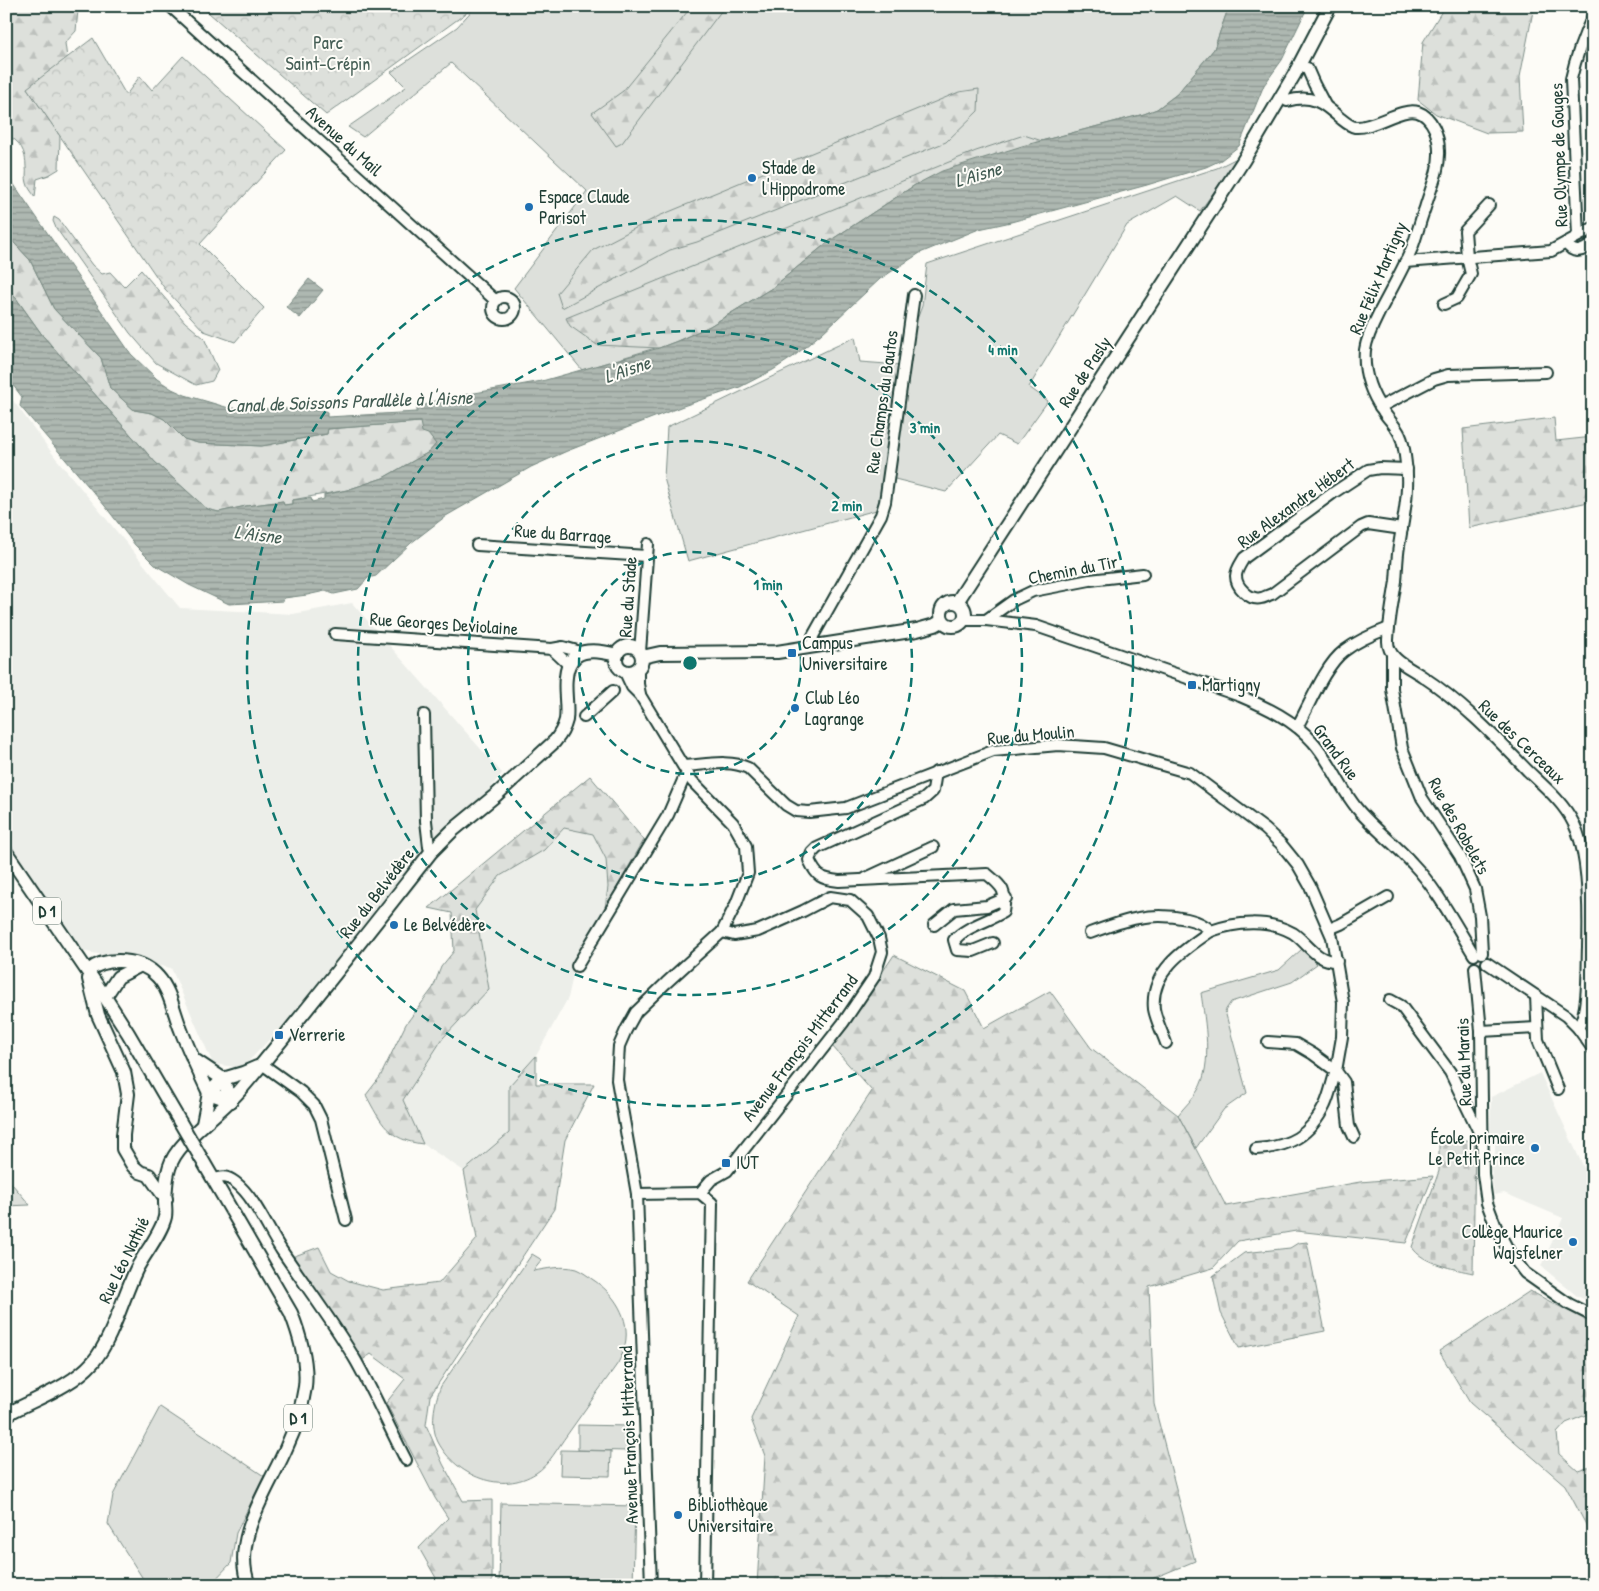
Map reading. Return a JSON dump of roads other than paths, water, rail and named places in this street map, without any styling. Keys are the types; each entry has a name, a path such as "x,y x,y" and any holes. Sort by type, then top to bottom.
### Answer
{"main road":[{"name":"Rue de Pasly","path":"957,602 1243,160 1294,75 1330,6"},
{"name":"Rue de Pasly","path":"1243,160 1272,125 1307,68 1327,28 1334,6"},
{"path":"948,602 957,602 963,608 964,620 957,626 949,626 942,621 940,612 948,602"},
{"path":"640,659 637,648 627,646 619,651 617,655 618,666 631,672 640,659 660,653 778,652 917,630 935,626 942,621"},
{"name":"Rue Georges Deviolaine","path":"581,652 589,650 603,651 617,655"},
{"path":"569,665 575,656 581,652"},
{"name":"Rue du Belvédère","path":"168,1169 176,1152 203,1124 231,1101 298,1022 431,852 452,830 496,795 555,741 562,731 566,720 566,677 569,665"},
{"name":"D 1","path":"6,852 128,1033 256,1251 294,1320 302,1346 305,1386 298,1420 244,1543 244,1569 249,1585"},
{"path":"168,1169 149,1175 140,1172 133,1166 123,1149 128,1094 127,1081 98,1015 88,971 102,963 115,961 127,962 152,970 160,978 167,992 193,1059 209,1093 231,1101"},
{"path":"105,997 118,977 141,966"},
{"path":"193,1059 223,1079 231,1101"},
{"path":"203,1124 209,1093 223,1079 243,1073 262,1064"},
{"name":"Rue Léo Nathié","path":"6,1416 83,1372 104,1345 136,1270 165,1217 168,1169"},
{"path":"149,1175 166,1199"}],"street":[{"name":"Avenue du Mail","path":"170,6 496,301"},
{"name":"Rue Olympe de Gouges","path":"1578,236 1572,79 1582,38 1593,16"},
{"name":"Rue Félix Martigny","path":"1307,68 1325,106"},
{"name":"Rue Félix Martigny","path":"1287,101 1299,98 1314,99 1345,122 1356,127 1410,111 1417,112 1426,116 1437,136 1440,152 1437,168 1412,247 1373,326 1366,345 1365,364 1367,378 1380,407 1400,435 1407,469 1408,483 1389,628"},
{"path":"1444,304 1457,298 1471,274 1467,257 1465,231 1488,205"},
{"path":"1405,262 1550,251 1593,228"},
{"path":"1566,243 1570,249 1575,251 1587,249 1593,243"},
{"name":"Rue Champs du Bautos","path":"812,647 813,636 881,515 914,294"},
{"path":"1380,407 1434,379 1448,375 1546,372"},
{"name":"Rue Alexandre Hébert","path":"1402,530 1368,524 1361,527 1272,594 1259,599 1251,597 1238,583 1236,575 1244,558 1333,493 1368,470 1380,468 1407,469"},
{"name":"Rue du Stade","path":"640,659 648,544"},
{"name":"Rue du Barrage","path":"477,545 647,556"},
{"name":"Chemin du Tir","path":"986,620 1014,600 1033,591 1090,580 1143,574"},
{"name":"Grand Rue","path":"964,620 986,620 1036,626 1240,696 1270,709 1298,727 1313,742 1344,791 1360,812 1412,863 1428,882 1481,957"},
{"path":"1298,727 1330,665 1342,652 1366,637 1389,628 1388,645 1392,656"},
{"name":"Rue Georges Deviolaine","path":"335,634 552,649 563,647 581,652"},
{"path":"552,649 569,665"},
{"name":"Rue des Robelets","path":"1392,656 1392,689 1402,748 1422,798 1460,856 1475,889 1480,916 1481,957"},
{"name":"Rue des Cerceaux","path":"1392,656 1430,681 1474,716 1563,806 1575,825 1584,865 1588,936 1584,1010 1578,1028"},
{"name":"Avenue François Mitterrand","path":"640,659 638,684 640,695"},
{"name":"Avenue François Mitterrand","path":"624,670 632,687 640,695 692,780 733,823 746,846 748,873 736,904 722,932 636,1012 619,1046 618,1080 637,1194 651,1585"},
{"path":"584,717 613,691"},
{"path":"424,715 426,821 431,852"},
{"name":"Rue du Moulin","path":"686,770 732,763 741,765 748,768 786,805 796,811 809,812 846,808 993,751 1058,745 1104,748 1190,773 1265,829 1281,844 1298,865 1310,886 1329,929 1337,961 1343,1002 1342,1037 1336,1071 1326,1103 1310,1126 1289,1144 1273,1148 1256,1149"},
{"path":"577,966 668,815 686,770"},
{"path":"936,772 933,791 924,799 817,848 809,860 817,875 832,881 987,874 997,882 1006,898 1003,912 960,934 954,940 957,950 973,951 993,943"},
{"path":"860,880 933,847"},
{"name":"Avenue François Mitterrand","path":"700,1193 711,1180 726,1171 843,1023 874,977 882,952 879,938 868,916 850,900 830,897 803,912 758,931 734,935 722,932"},
{"path":"1329,929 1342,924 1388,897"},
{"path":"934,925 954,909 987,906 1006,898"},
{"path":"1090,933 1126,920 1142,916 1160,915 1197,921 1206,926 1210,932"},
{"path":"1166,1043 1154,1012 1157,985 1163,972 1174,960 1190,945 1210,932 1225,926 1249,924 1264,924 1282,928 1293,934 1325,960 1337,961"},
{"path":"1481,957 1566,1016 1578,1028 1593,1049"},
{"name":"Rue du Marais","path":"1481,957 1481,969 1475,968 1480,1031 1483,1174 1487,1203 1496,1227 1511,1255 1525,1273 1569,1304 1593,1316"},
{"path":"1536,996 1538,1040 1558,1089"},
{"path":"1390,1000 1400,1006 1450,1072 1482,1135"},
{"path":"1480,1031 1536,1028"},
{"path":"1268,1042 1296,1044 1336,1071 1344,1082 1349,1126 1354,1137"},
{"path":"262,1064 301,1092 314,1105 322,1119 346,1220"},
{"path":"214,1180 224,1176 236,1183 249,1197 281,1250 328,1317 356,1362 406,1460"},
{"path":"637,1194 700,1193 712,1203 705,1585"}],"water":[{"name":"L'Aisne","path":"1229,6 1308,6 1282,60 1264,85 1239,146 1221,160 1206,167 1147,185 979,229 920,253 880,279 822,333 793,357 773,370 740,387 683,406 531,467 446,516 411,543 376,576 368,578 358,589 334,594 325,591 284,598 283,601 229,604 189,585 155,565 135,545 105,506 20,406 22,397 6,376 6,284 43,336 155,462 206,508 219,512 283,501 284,505 292,504 292,500 311,498 312,502 324,499 324,495 347,490 383,478 429,452 436,444 428,434 422,432 420,422 328,429 327,434 262,446 198,443 184,439 164,419 152,413 134,410 110,388 101,358 54,309 30,260 6,234 6,173 131,354 157,379 172,389 185,395 229,408 325,411 327,412 327,417 417,412 417,408 441,399 542,381 659,348 680,340 710,326 772,288 828,242 915,185 942,171 1022,146 1157,109 1177,94 1214,49"},
{"path":"309,279 323,290 300,318 286,307"}],"place":[{"name":"Stade de l'Hippodrome","path":"752,178"},
{"name":"Espace Claude Parisot","path":"529,207"},
{"name":"Campus Universitaire","path":"792,653"},
{"name":"Martigny","path":"1192,685"},
{"name":"Club Léo Lagrange","path":"795,708"},
{"name":"Le Belvédère","path":"394,925"},
{"name":"Verrerie","path":"279,1035"},
{"name":"École primaire Le Petit Prince","path":"1535,1148"},
{"name":"IUT","path":"726,1163"},
{"name":"Collège Maurice Wajsfelner","path":"1573,1242"},
{"name":"Bibliothèque Universitaire","path":"678,1515"}],"park label":[{"name":"Parc Saint-Crépin","path":"328,53"}],"water label":[{"name":"Canal de Soissons Parallèle à l'Aisne","path":"349,401"}]}
